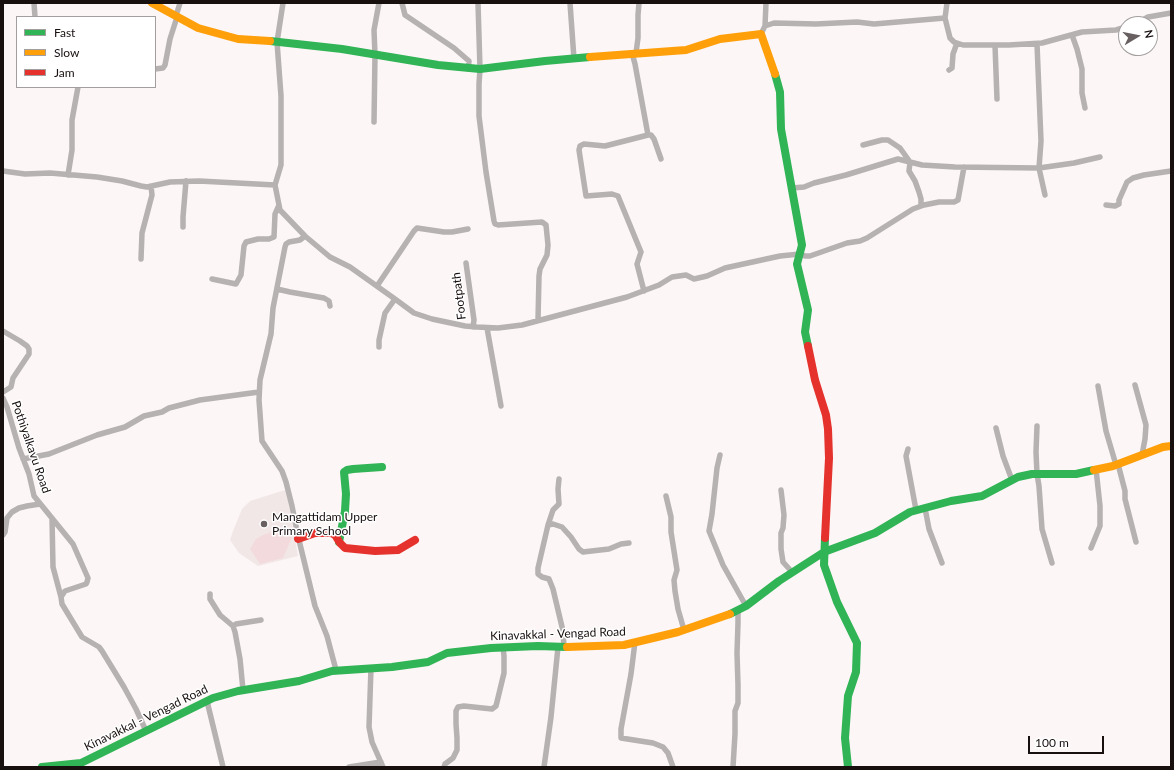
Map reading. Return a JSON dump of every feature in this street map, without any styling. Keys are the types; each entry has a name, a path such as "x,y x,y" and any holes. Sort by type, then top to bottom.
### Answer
{"street":[{"path":"34,3 35,16"},
{"path":"152,3 198,28 238,39 342,49 468,69 634,53 686,50 720,39 761,34"},
{"path":"156,69 162,68 165,65 170,39 180,3"},
{"path":"283,3 277,42 282,96 281,165 275,185 280,210 305,236 330,257 350,267 414,313 432,319 473,327 487,328 522,325 627,297 659,286 672,277 686,275 694,279 707,276 725,268 780,256 800,254 810,256 847,243 860,241 867,238 921,206 939,202 954,202 958,200 964,166"},
{"path":"374,122 374,30 379,3"},
{"path":"402,3 405,15 469,60 468,69"},
{"path":"478,3 480,116 486,172 495,224 542,222 546,225 548,245 547,255 540,269 539,276 538,320"},
{"path":"570,3 574,59"},
{"path":"639,3 638,38 634,53 648,135"},
{"path":"766,3 765,26 761,34 780,92 781,129 802,245 797,264 808,310 805,332 815,380 826,416 828,429 829,458 824,566 837,602 857,643 856,672 847,703 845,738 848,767"},
{"path":"947,3 945,18 950,38 954,42 963,45 1037,44 1082,32 1118,29"},
{"path":"1156,16 1171,14"},
{"path":"765,26 774,24 857,22 874,24 945,18"},
{"path":"1072,35 1082,69 1082,93 1085,108"},
{"path":"949,70 952,68 953,54 957,43"},
{"path":"1037,44 1041,141 1039,168 1044,195"},
{"path":"995,45 996,99"},
{"path":"68,175 72,150 72,120 78,88"},
{"path":"644,291 637,264 642,252 621,202 616,194 586,196 579,150 580,146 584,144 605,146 651,135 662,159"},
{"path":"863,144 888,140 900,148 910,162 909,171 919,192 921,206"},
{"path":"792,188 804,187 898,159 922,165 1039,168 1074,163 1100,157"},
{"path":"3,171 25,174 50,173 98,177 141,186 186,181 275,185"},
{"path":"1106,205 1115,206 1119,204 1119,200 1127,182 1133,178 1171,171"},
{"path":"184,227 183,217 186,181"},
{"path":"141,259 142,233 152,195 151,186"},
{"path":"212,279 236,284 241,275 244,246 246,242 274,237 275,214 279,204"},
{"path":"377,286 414,230 418,228 452,232 468,229"},
{"path":"305,236 300,240 286,244 282,260 273,308 271,334 260,380 259,392 262,441 282,471 292,506 298,539 315,606 327,636 336,670"},
{"name":"Footpath","path":"466,263 474,320 473,327"},
{"path":"277,289 324,298 329,301 330,306"},
{"path":"379,347 379,340 385,313 395,299"},
{"path":"487,328 501,406"},
{"name":"Pothiyalkavu Road","path":"3,331 20,341 29,349 29,354 13,378 11,387 3,392"},
{"path":"1135,385 1146,425 1142,455"},
{"path":"1098,386 1106,431 1117,464 1136,542"},
{"path":"23,459 49,454 97,435 125,426 144,416 162,412 169,408 200,400 259,392"},
{"name":"Pothiyalkavu Road","path":"3,398 29,474 34,496 73,544 88,578 86,584 68,589 61,596"},
{"path":"1037,426 1037,474 1040,486 1042,530 1052,563"},
{"path":"996,428 1003,456 1012,480"},
{"name":"Kinavakkal - Vengad Road","path":"42,767 81,763 213,698 243,690 299,681 336,670 428,662 448,653 503,647 538,646 579,648 616,646 684,630 738,611 792,572 824,552 875,533 910,512 951,501 982,496 1018,477 1037,474 1076,474 1096,470 1171,446"},
{"path":"908,449 906,456 916,510"},
{"path":"720,456 717,468 709,531 723,565 746,606"},
{"path":"339,542 345,511 346,494 344,472 353,468 382,467"},
{"path":"1091,548 1100,526 1100,506 1096,470"},
{"path":"544,767 563,631 553,589 549,579 538,574 538,568 545,531 552,510 559,504 559,479"},
{"path":"781,490 784,515 781,533 781,549 783,562 792,572"},
{"path":"666,496 671,517 671,532 676,570 674,591 684,630"},
{"path":"3,535 5,532 7,518 12,512 19,508 40,504"},
{"path":"925,508 929,529 942,563"},
{"path":"52,518 53,567 62,604 82,637 99,647 102,651 124,687 146,731"},
{"path":"548,525 553,524 562,526 579,549 583,552 609,549 621,544 629,543"},
{"path":"298,539 315,533 331,533 335,535 345,548 375,551 398,550 415,540"},
{"path":"210,594 212,603 220,615 233,626 240,659 243,690"},
{"path":"733,767 735,711 738,703 738,611"},
{"path":"233,626 236,624 261,620"},
{"path":"635,642 621,729 621,738 653,743 663,747 668,753 673,767"},
{"path":"444,767 453,758 457,750 456,711 458,707 464,706 492,709 496,706 504,673 503,647"},
{"path":"349,767 382,764 372,742 369,727 371,668"},
{"path":"207,701 223,767"}],"shaded area":[{"name":"Mangattidam Upper Primary School","path":"285,490 287,493 298,556 258,566 239,553 230,540 233,531 242,509 250,501"},
{"path":"283,528 291,530 293,535 283,558 260,564 250,549 256,539"}],"traffic: fast":[{"path":"270,41 342,49 438,65 480,69 590,57"},
{"path":"775,74 780,92 781,129 802,245 797,264 808,310 805,332 808,346"},
{"path":"339,542 345,511 346,494 344,472 353,469 382,467"},
{"path":"730,614 746,606 779,581 824,552 875,533 910,512 951,501 982,496 1018,477 1032,474 1076,474 1094,470"},
{"path":"825,538 824,565 837,602 857,643 856,672 848,696 845,738 848,767"},
{"path":"42,767 81,763 213,698 238,691 299,681 332,671 392,667 428,662 447,653 491,648 538,646 567,647"}],"traffic: slow":[{"path":"152,3 198,28 238,39 270,41"},
{"path":"590,57 686,50 720,39 761,34 775,74"},
{"path":"1094,470 1113,466 1163,447 1171,446"},
{"path":"567,647 624,645 678,632 730,614"}],"traffic: jam":[{"path":"808,346 815,380 826,415 828,429 829,458 825,538"},
{"path":"298,539 315,533 331,533 335,535 345,548 375,551 398,550 415,540"}],"place":[{"name":"Mangattidam Upper Primary School","path":"264,524"}]}
